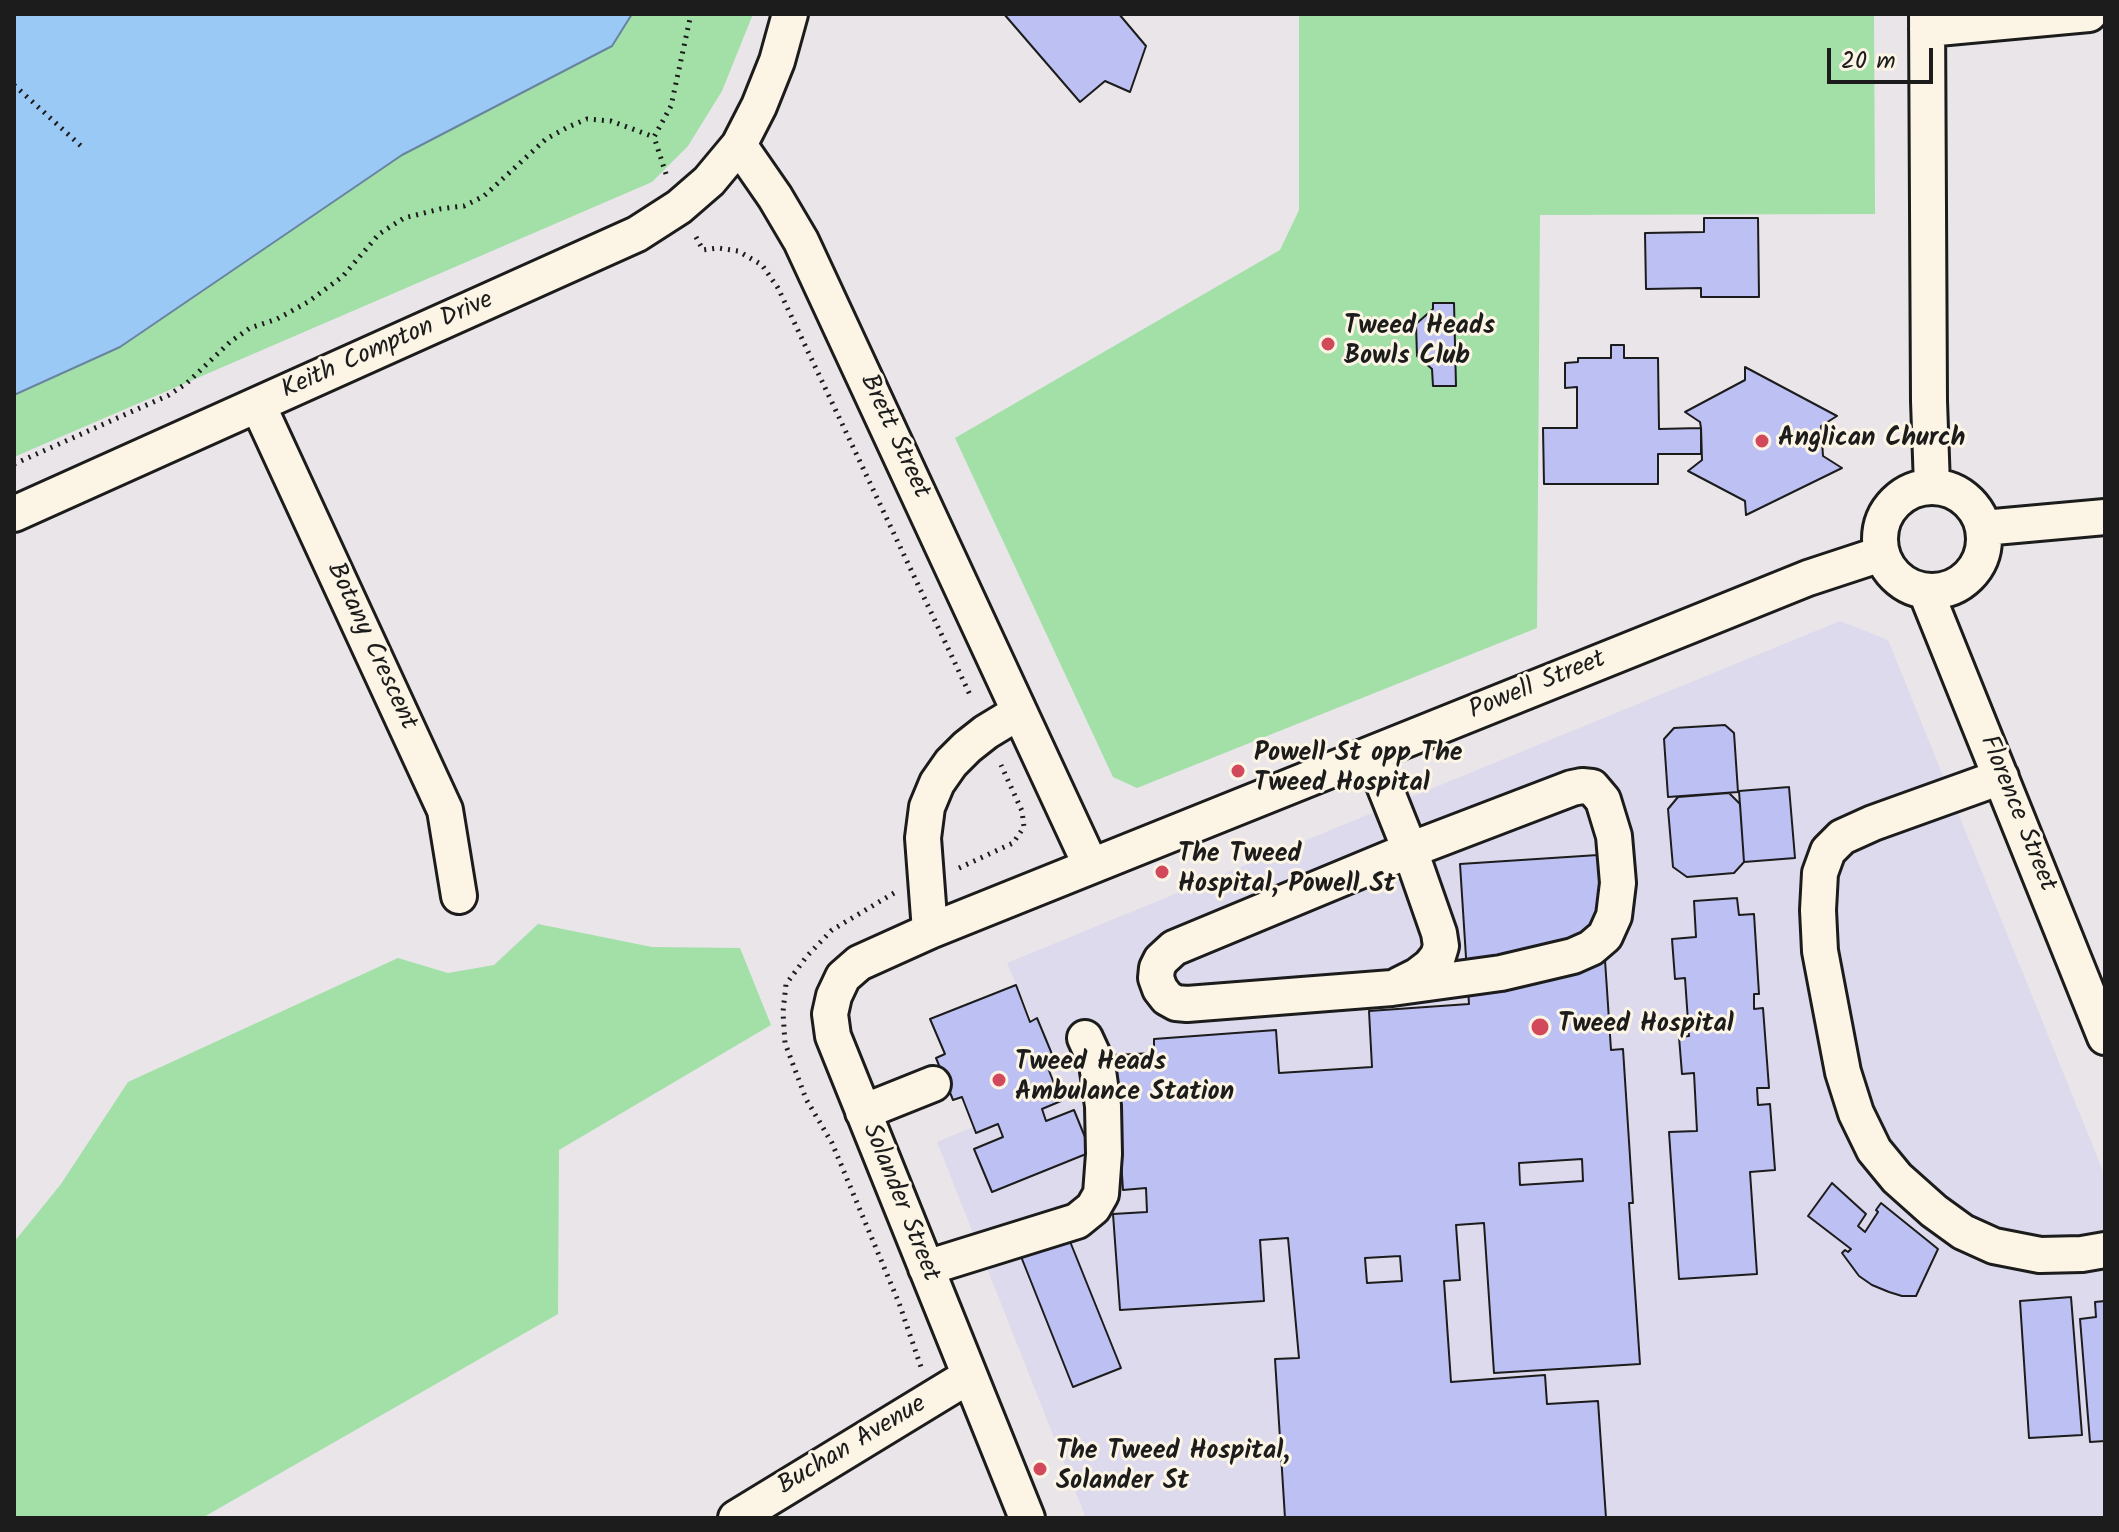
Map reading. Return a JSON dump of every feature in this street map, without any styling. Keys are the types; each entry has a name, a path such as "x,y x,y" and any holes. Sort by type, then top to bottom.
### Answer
{"street":[{"path":"739,145 777,61 790,14"},
{"path":"1932,486 1927,21 2089,14"},
{"name":"Keith Compton Drive","path":"14,514 637,234 679,207 709,181 739,145"},
{"name":"Brett Street","path":"739,145 801,241 1091,866"},
{"name":"Botany Crescent","path":"258,405 445,810 459,896"},
{"path":"1932,486 1965,498 1977,512 1983,528 1984,545 1980,562 1970,576 1956,586 1926,592 1910,587 1888,568 1881,554 1879,538 1882,522 1890,507 1902,496 1932,486"},
{"path":"1983,528 2105,517"},
{"name":"Powell Street","path":"930,931 1782,589 1881,554"},
{"name":"Florence Street","path":"1926,592 2105,1037"},
{"path":"930,931 923,838 927,807 937,783 951,763 986,732 1019,712"},
{"path":"1372,755 1410,850 1441,946 1430,966 1392,988"},
{"path":"2001,777 1873,823 1842,837 1828,851 1820,873 1820,951 1843,1072 1856,1113 1874,1150 1897,1178 1963,1232 1994,1246 2040,1255 2105,1250"},
{"path":"1592,787 1603,800 1614,836 1618,883 1614,916 1605,936 1591,948 1573,956 1501,973 1392,988 1187,1004 1176,1003 1160,989 1156,978 1157,968 1174,948 1410,850 1572,788 1592,787"},
{"name":"Solander Street","path":"930,931 859,963 843,977 830,1014 833,1036 1027,1518"},
{"path":"926,1268 1077,1221 1093,1208 1101,1194 1103,1106 1097,1064 1085,1038"},
{"path":"863,1112 933,1084"},
{"name":"Buchan Avenue","path":"736,1518 969,1376"}],"path":[{"path":"691,14 671,106 654,137 679,207 703,250 718,248 738,251 762,265 778,288 1022,811 1024,827 1013,843 956,869 896,891 832,930 786,984 783,1012 785,1043 806,1099 832,1143 935,1397"},
{"path":"14,85 81,146"},
{"path":"14,464 169,395 250,328 277,319 308,302 343,276 379,234 404,218 464,206 484,196 546,139 568,127 587,119 611,121 654,137"}],"shaded area":[{"name":"Tweed Hospital","path":"1840,621 1888,640 2105,1176 2105,1518 1086,1518 937,1142 1063,1090 1007,963"}],"green space":[{"path":"632,14 753,14 722,91 688,146 652,182 14,457 14,396 120,347 402,155 612,46"},
{"name":"Tweed Heads Bowls Club","path":"1299,14 1874,14 1875,214 1540,215 1537,628 1137,788 1113,777 955,438 1280,250 1299,210"},
{"path":"538,924 652,947 740,948 771,1025 559,1150 558,1314 202,1518 14,1518 14,1242 61,1184 128,1082 398,958 448,973 494,965"}],"water":[{"path":"14,14 632,14 612,46 402,155 120,347 14,395"}],"building":[{"path":"1004,14 1119,14 1146,46 1130,92 1105,81 1080,102"},
{"path":"1704,218 1758,218 1759,297 1701,297 1701,288 1646,289 1645,233 1704,232"},
{"path":"1433,303 1454,303 1456,386 1433,386 1432,369 1417,356 1416,324 1433,309"},
{"path":"1611,345 1624,345 1624,358 1658,358 1659,429 1701,428 1701,454 1658,454 1658,484 1544,484 1543,428 1577,428 1577,387 1565,388 1565,363 1578,362 1578,358 1611,358"},
{"name":"Anglican Church","path":"1745,367 1837,416 1821,426 1823,456 1842,468 1746,515 1745,501 1688,471 1702,460 1701,428 1700,422 1685,412 1745,380"},
{"path":"1725,725 1734,733 1738,792 1668,797 1664,739 1674,728"},
{"path":"1789,787 1795,858 1744,862 1739,791"},
{"path":"1729,793 1740,804 1744,862 1734,873 1687,877 1673,867 1668,809 1678,797"},
{"path":"1598,855 1611,1050 1623,1049 1640,1364 1494,1373 1484,1223 1456,1225 1460,1280 1444,1281 1451,1382 1545,1375 1547,1404 1598,1401 1606,1518 1285,1518 1275,1359 1299,1358 1288,1238 1260,1240 1264,1301 1120,1310 1113,1214 1147,1212 1146,1188 1123,1190 1114,1055 1154,1053 1154,1039 1276,1030 1279,1073 1372,1067 1369,1011 1469,1004 1460,864","holes":["1582,1159 1583,1181 1520,1185 1519,1163","1400,1256 1402,1281 1367,1283 1365,1258"]},
{"path":"1737,898 1739,915 1754,914 1759,994 1754,994 1754,1009 1763,1008 1769,1088 1757,1088 1758,1105 1770,1104 1775,1170 1750,1172 1757,1274 1679,1279 1669,1132 1697,1131 1694,1073 1682,1074 1679,1037 1689,1036 1685,978 1675,979 1672,939 1696,937 1694,901"},
{"name":"Tweed Heads Ambulance Station","path":"1016,985 1030,1022 1037,1018 1054,1059 1046,1063 1061,1101 1042,1109 1046,1121 1074,1110 1091,1152 992,1192 974,1149 1003,1137 998,1124 976,1133 962,1097 953,1100 936,1058 945,1054 930,1019"},
{"path":"1832,1183 1866,1214 1858,1226 1865,1232 1881,1203 1938,1249 1916,1296 1889,1292 1859,1276 1842,1253 1851,1249 1808,1216"},
{"path":"1067,1234 1121,1368 1073,1387 1020,1254"},
{"path":"2071,1297 2082,1435 2029,1438 2020,1301"},
{"path":"2105,1301 2105,1441 2090,1442 2080,1319 2096,1317 2095,1302"}],"place":[{"name":"Tweed Heads Bowls Club","path":"1328,344"},
{"name":"Anglican Church","path":"1762,441"},
{"name":"Powell St opp The Tweed Hospital","path":"1238,771"},
{"name":"The Tweed Hospital, Powell St","path":"1162,872"},
{"name":"Tweed Hospital","path":"1540,1027"},
{"name":"Tweed Heads Ambulance Station","path":"999,1080"},
{"name":"The Tweed Hospital, Solander St","path":"1040,1469"}]}
